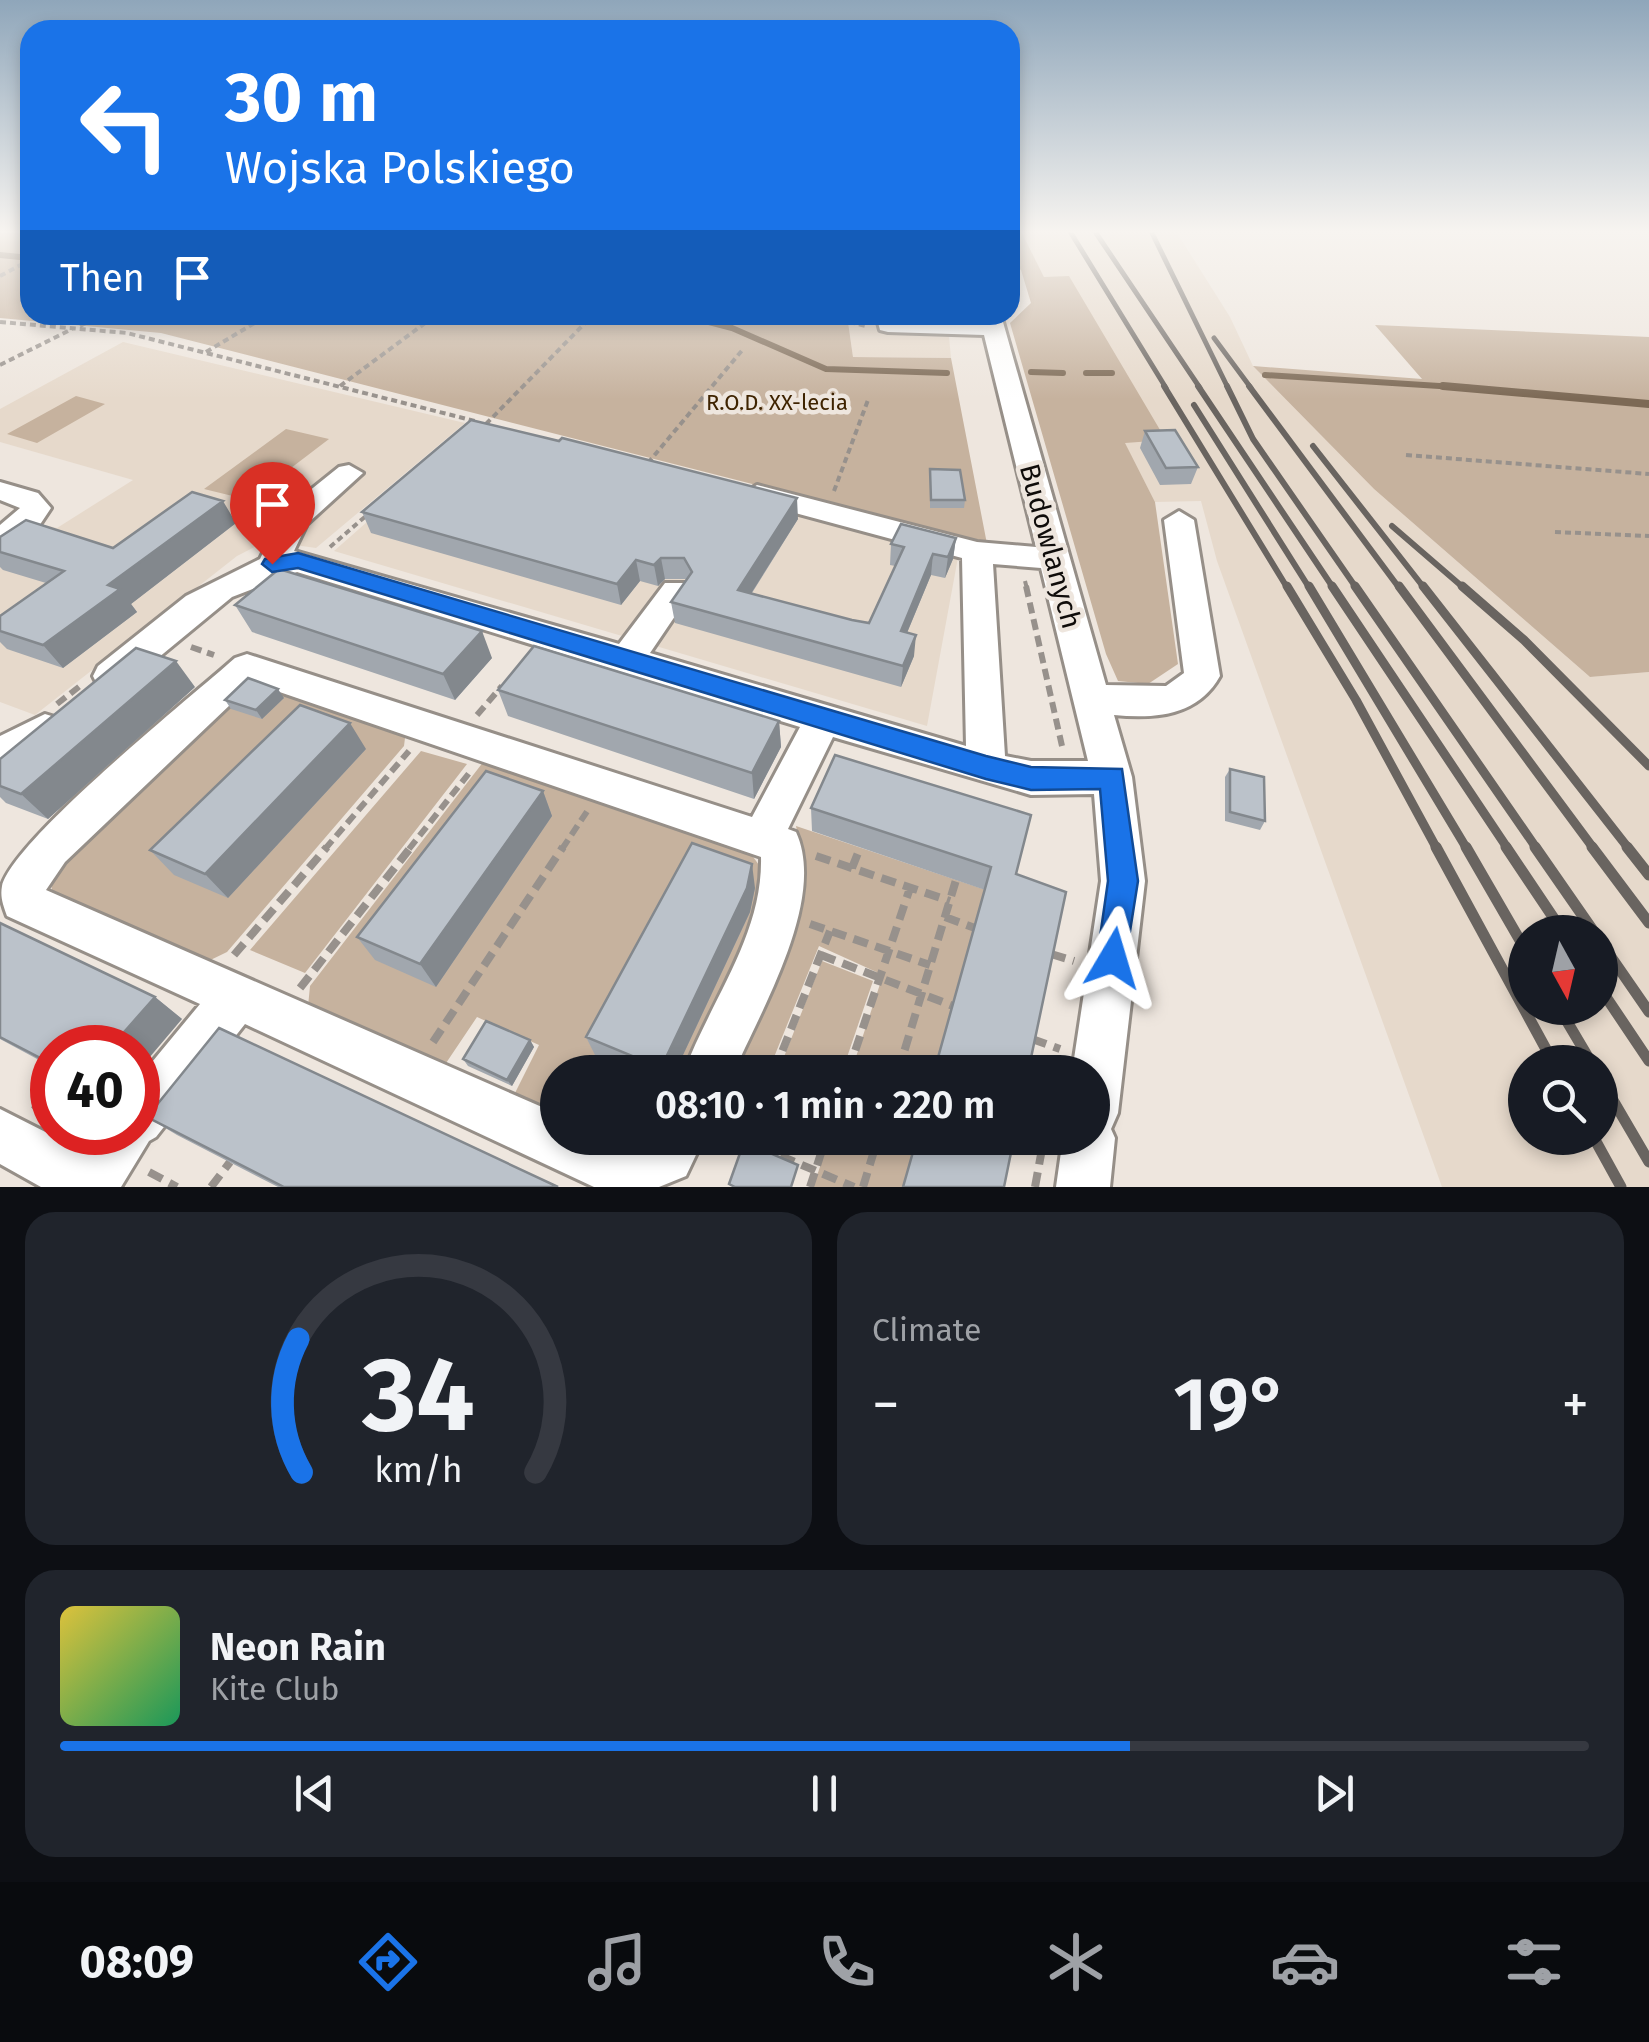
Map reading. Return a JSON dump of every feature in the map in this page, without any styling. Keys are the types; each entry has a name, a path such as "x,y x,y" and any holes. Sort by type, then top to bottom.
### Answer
{"street":[{"name":"Budowlanych","path":"993,325 1112,777 1123,881 1100,1055"},
{"path":"286,562 294,519 349,473"},
{"path":"729,517 739,489 977,552 1055,559"},
{"path":"0,490 28,499 36,508 26,522 0,539"},
{"path":"1091,698 1174,701 1192,692 1202,676 1179,520"},
{"path":"977,552 986,768"},
{"path":"11,750 74,706 226,582 286,562 628,658 986,768 1031,778 1112,777"},
{"path":"628,658 676,591"},
{"path":"540,1135 24,902 23,886 50,849 247,667 457,740 771,841 786,874 777,913 715,1055"},
{"path":"771,841 825,716"},
{"path":"160,1094 240,1001"},
{"path":"17,1123 90,1185 110,1155"},
{"path":"584,1155 625,1174 669,1155"},
{"path":"1066,1155 1083,1187"}],"path":[{"path":"38,325 128,332 475,421"},
{"path":"0,364 82,325"},
{"path":"206,352 251,325"},
{"path":"340,386 422,325"},
{"path":"486,424 583,325"},
{"path":"646,465 744,348"},
{"path":"826,512 868,400"},
{"path":"1406,455 1649,474"},
{"path":"1555,532 1649,536"},
{"path":"174,642 247,667"},
{"path":"240,1001 514,672"},
{"path":"240,1001 457,740"},
{"path":"411,1075 603,787"},
{"path":"771,841 950,901"},
{"path":"852,868 860,848"},
{"path":"903,1055 956,880"},
{"path":"857,1055 910,888"},
{"path":"777,913 930,965"},
{"path":"945,917 975,928"},
{"path":"781,1055 830,931"},
{"path":"1050,954 1076,962"},
{"path":"821,955 953,1006"},
{"path":"1032,1039 1060,1049"},
{"path":"781,1155 854,1187"},
{"path":"810,1187 820,1155"},
{"path":"863,1187 873,1155"},
{"path":"1035,1187 1052,1155"},
{"path":"211,1187 230,1162"}],"shaded area":[{"path":"1052,288 1212,288 1253,366 1374,489 1590,677 1649,672 1649,1187 1442,1187 1217,561 1201,501 1155,502 1124,442 1165,440"},
{"path":"848,325 948,325 951,358 853,357"},
{"path":"123,342 465,423 316,548 266,541 237,556 35,715 0,702 0,547 37,523 57,528 133,480 0,442 0,409"},
{"path":"475,427 959,552 927,726 334,551"}],"green space":[{"name":"R.O.D. XX-lecia","path":"0,288 20,288 20,320 0,318"},
{"path":"1027,288 1076,288 1166,440 1125,443 1155,502 1178,664 1148,684 1118,681 1106,654 1011,325 1020,325 1020,313 1031,303"},
{"name":"R.O.D. XX-lecia","path":"75,325 848,325 853,357 951,358 987,544 161,333"},
{"path":"1375,325 1649,337 1649,672 1590,677 1374,489 1253,366 1422,379"},
{"path":"76,396 105,404 37,443 7,434"},
{"path":"286,429 329,439 249,500 204,489"},
{"path":"279,686 406,730 404,746 227,952 194,968 53,901 51,881 65,856 232,693"},
{"path":"421,751 467,764 305,973 250,950"},
{"path":"484,761 745,846 768,886 761,934 705,1055 540,1055 540,1127 506,1111 539,1045 477,1017 436,1078 307,1017 310,986"},
{"path":"796,826 986,890 940,1055 857,1055 883,975 819,946 775,1055 730,1055 806,879"},
{"path":"822,961 873,981 848,1055 785,1055"},
{"path":"824,1155 912,1155 904,1187 813,1187"}],"building":[{"path":"471,420 559,441 562,438 797,498 738,590 852,620 869,623 904,547 891,544 901,524 956,538 948,557 933,554 901,631 916,635 903,666 671,602 692,572 684,558 661,558 654,565 636,560 617,584 362,512"},
{"path":"1175,430 1198,467 1166,468 1145,431"},
{"path":"930,469 960,470 965,500 931,500"},
{"path":"192,492 223,501 108,585 120,589 43,645 0,631 0,616 64,571 0,552 0,537 26,520 113,548"},
{"path":"279,569 482,631 443,674 235,605"},
{"path":"534,646 779,721 752,773 498,690"},
{"path":"136,648 176,661 21,794 0,786 0,759"},
{"path":"248,678 278,689 256,710 225,700"},
{"path":"300,705 350,723 205,874 150,850"},
{"path":"835,755 1031,815 1016,874 1066,892 1032,1055 939,1055 991,867 811,808"},
{"path":"1230,769 1264,777 1265,821 1230,812"},
{"path":"486,771 543,791 420,964 357,937"},
{"path":"692,843 752,864 747,888 667,1055 630,1055 586,1037"},
{"path":"0,923 155,997 130,1025 30,1025 30,1053 0,1037"},
{"path":"486,1021 530,1040 507,1080 463,1059"},
{"path":"219,1028 558,1187 284,1187 160,1124 160,1101"},
{"path":"739,1155 775,1155 798,1165 791,1187 729,1184"},
{"path":"912,1155 1011,1155 1004,1187 903,1187"}],"waterway":[{"path":"720,325 826,369 947,373"},
{"path":"1031,372 1063,373"},
{"path":"1086,373 1112,373"},
{"path":"1265,375 1453,387"},
{"path":"1443,386 1453,387"},
{"path":"1453,387 1471,388"},
{"path":"1453,387 1649,404"}],"railway":[{"path":"1105,288 1166,388"},
{"path":"1133,288 1200,388"},
{"path":"1179,288 1228,388"},
{"path":"1214,338 1251,388"},
{"path":"1164,386 1288,589"},
{"path":"1198,386 1334,589"},
{"path":"1227,386 1253,439 1357,589"},
{"path":"1249,386 1400,589"},
{"path":"1194,405 1310,589"},
{"path":"1313,446 1425,589"},
{"path":"1392,526 1465,589"},
{"path":"1287,586 1356,700 1437,849"},
{"path":"1309,586 1467,849"},
{"path":"1332,586 1508,849"},
{"path":"1355,586 1537,849"},
{"path":"1399,586 1594,849"},
{"path":"1423,586 1629,849"},
{"path":"1462,586 1524,640 1649,766"},
{"path":"1436,847 1544,1045"},
{"path":"1466,847 1508,920"},
{"path":"1506,847 1552,915"},
{"path":"1535,847 1582,915"},
{"path":"1592,847 1649,923"},
{"path":"1627,847 1649,875"},
{"path":"1618,967 1649,1012"},
{"path":"1618,1015 1649,1061"},
{"path":"1569,1025 1581,1045"},
{"path":"1618,1109 1649,1162"},
{"path":"1603,1155 1621,1187"}],"route":[{"path":"272,564 298,561 825,716 986,768 1031,778 1112,777 1123,881 1113,958"}]}
